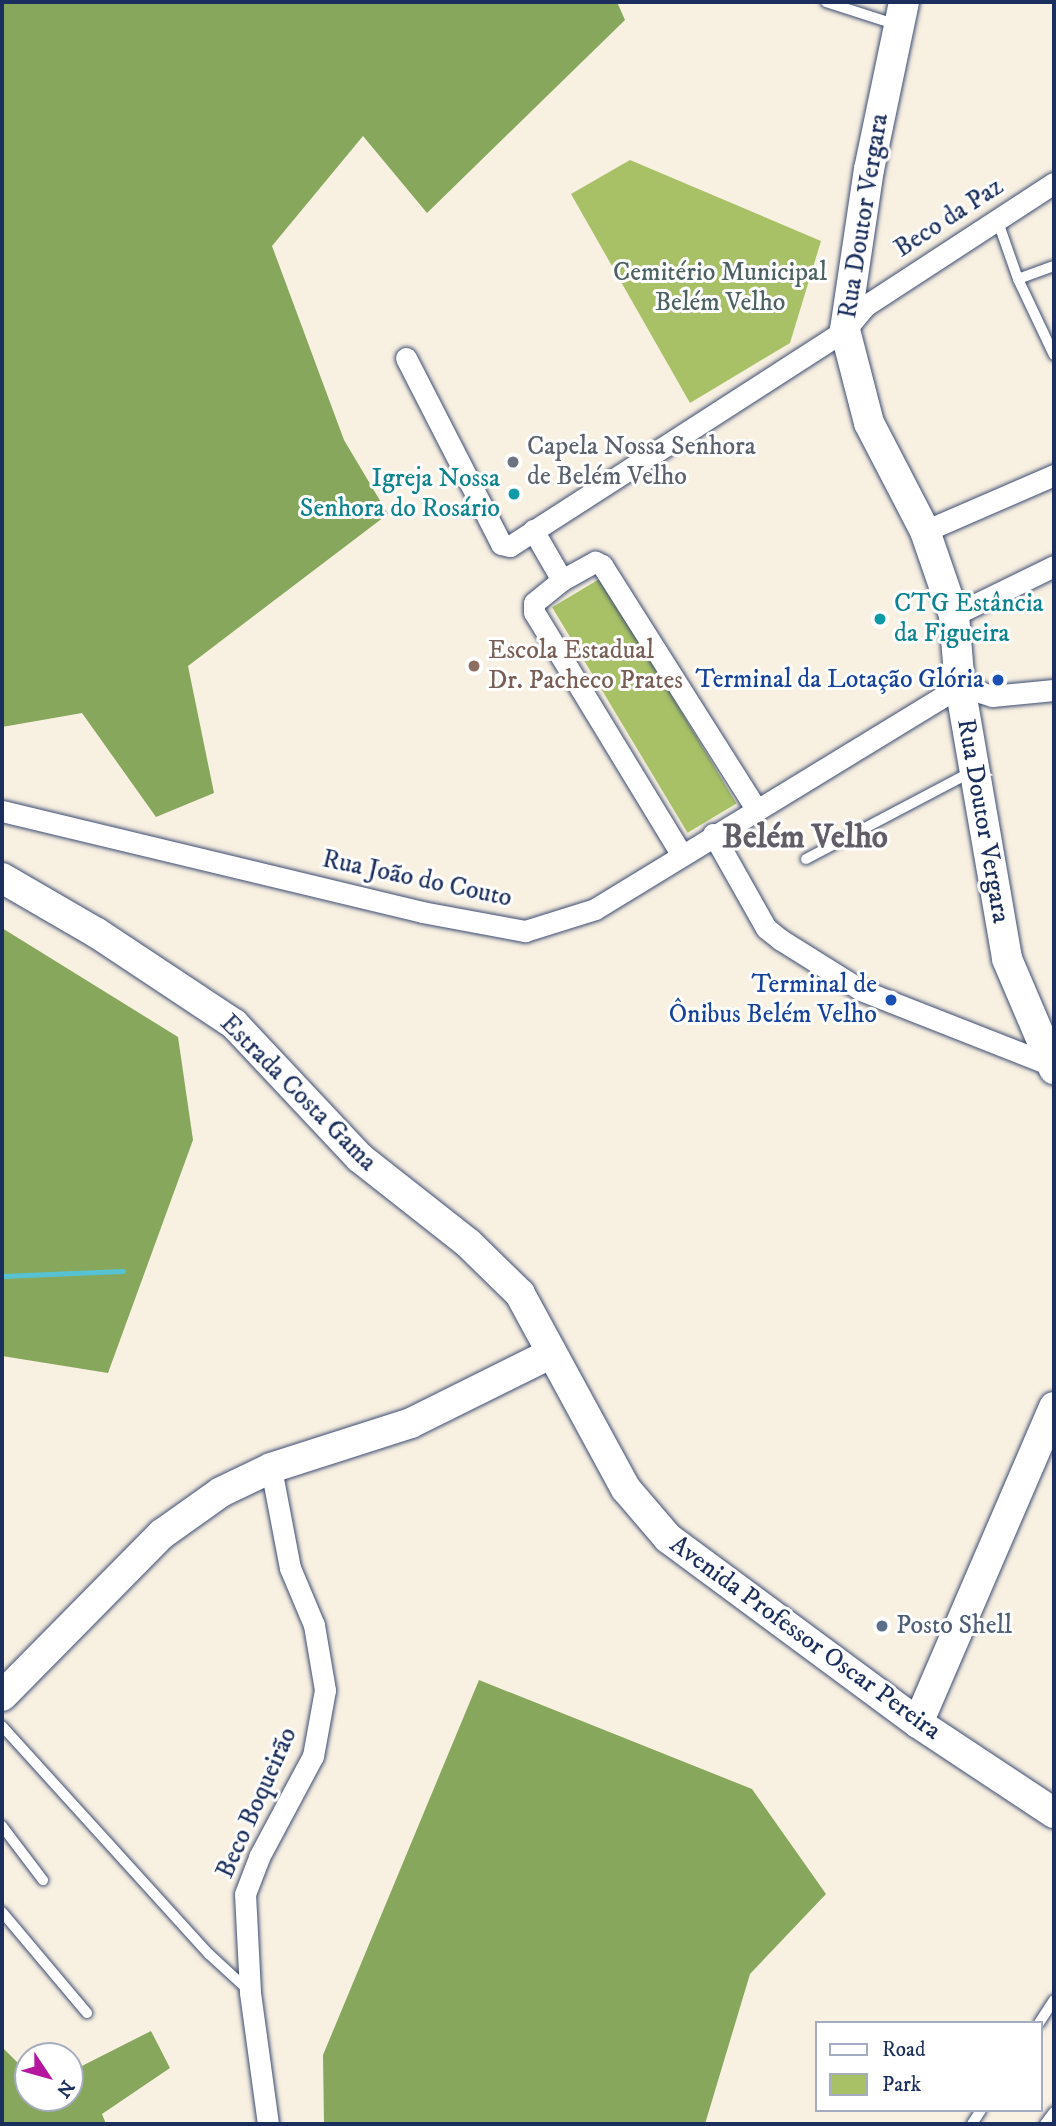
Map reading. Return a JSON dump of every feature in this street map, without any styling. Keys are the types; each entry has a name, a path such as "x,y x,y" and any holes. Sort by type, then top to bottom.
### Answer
{"main road":[{"name":"Rua Doutor Vergara","path":"900,14 869,169 845,330 869,423 925,531 954,615 960,685 1007,959 1052,1067"},
{"name":"Estrada Costa Gama","path":"2,878 97,933 234,1024 360,1158 468,1242 520,1294 552,1353"},
{"path":"2,1696 162,1534 221,1492 271,1468 411,1423 552,1353"},
{"name":"Avenida Professor Oscar Pereira","path":"552,1353 626,1489 668,1538 918,1723 1054,1812"},
{"path":"918,1723 1054,1407"}],"street":[{"name":"Beco da Paz","path":"406,358 501,544 510,546 845,330 865,306 1054,183"},
{"path":"925,531 1054,475"},
{"path":"533,530 562,580"},
{"path":"681,854 534,612 534,603 562,580 595,562 602,565 755,809"},
{"path":"954,615 1054,566"},
{"path":"960,685 992,696 1054,690"},
{"name":"Rua João do Couto","path":"2,811 422,912 524,931 595,909 713,834 960,685"},
{"path":"713,834 766,928 780,940 861,990 1052,1067"},
{"name":"Beco Boqueirão","path":"268,2124 250,1992 245,1894 259,1857 313,1756 325,1690 314,1625 290,1568 271,1468"}],"lane":[{"path":"826,2 900,14"},
{"path":"997,219 1018,279 1054,355"},
{"path":"1018,279 1054,266"},
{"path":"806,859 975,770"},
{"path":"2,1726 209,1954 250,1992"},
{"path":"2,1826 43,1880"},
{"path":"2,1912 86,2013"},
{"path":"1040,2021 1054,2000"},
{"path":"1045,2124 1054,2112"}],"green space":[{"path":"2,2 617,2 625,20 427,213 363,136 272,246 344,440 388,514 188,666 214,793 156,817 82,713 2,727"},
{"name":"Cemitério Municipal Belém Velho","path":"630,160 821,241 790,343 690,403 571,194"},
{"path":"601,578 736,803 688,833 552,607"},
{"path":"2,928 178,1037 193,1140 108,1373 2,1356"},
{"path":"479,1680 752,1789 826,1894 750,1974 705,2124 324,2124 323,2055"},
{"path":"151,2031 170,2068 102,2114 106,2124 2,2124 2,2047 14,2059 14,2112 84,2112 84,2065"}],"waterway":[{"path":"2,1276 123,1271"}],"place":[{"name":"Capela Nossa Senhora de Belém Velho","path":"513,462"},
{"name":"Igreja Nossa Senhora do Rosário","path":"514,494"},
{"name":"CTG Estância da Figueira","path":"880,619"},
{"name":"Escola Estadual Dr. Pacheco Prates","path":"474,666"},
{"name":"Terminal da Lotação Glória","path":"998,680"},
{"name":"Terminal de Ônibus Belém Velho","path":"891,1000"},
{"name":"Posto Shell","path":"882,1626"}],"district":[{"name":"Belém Velho","path":"805,838"}]}
